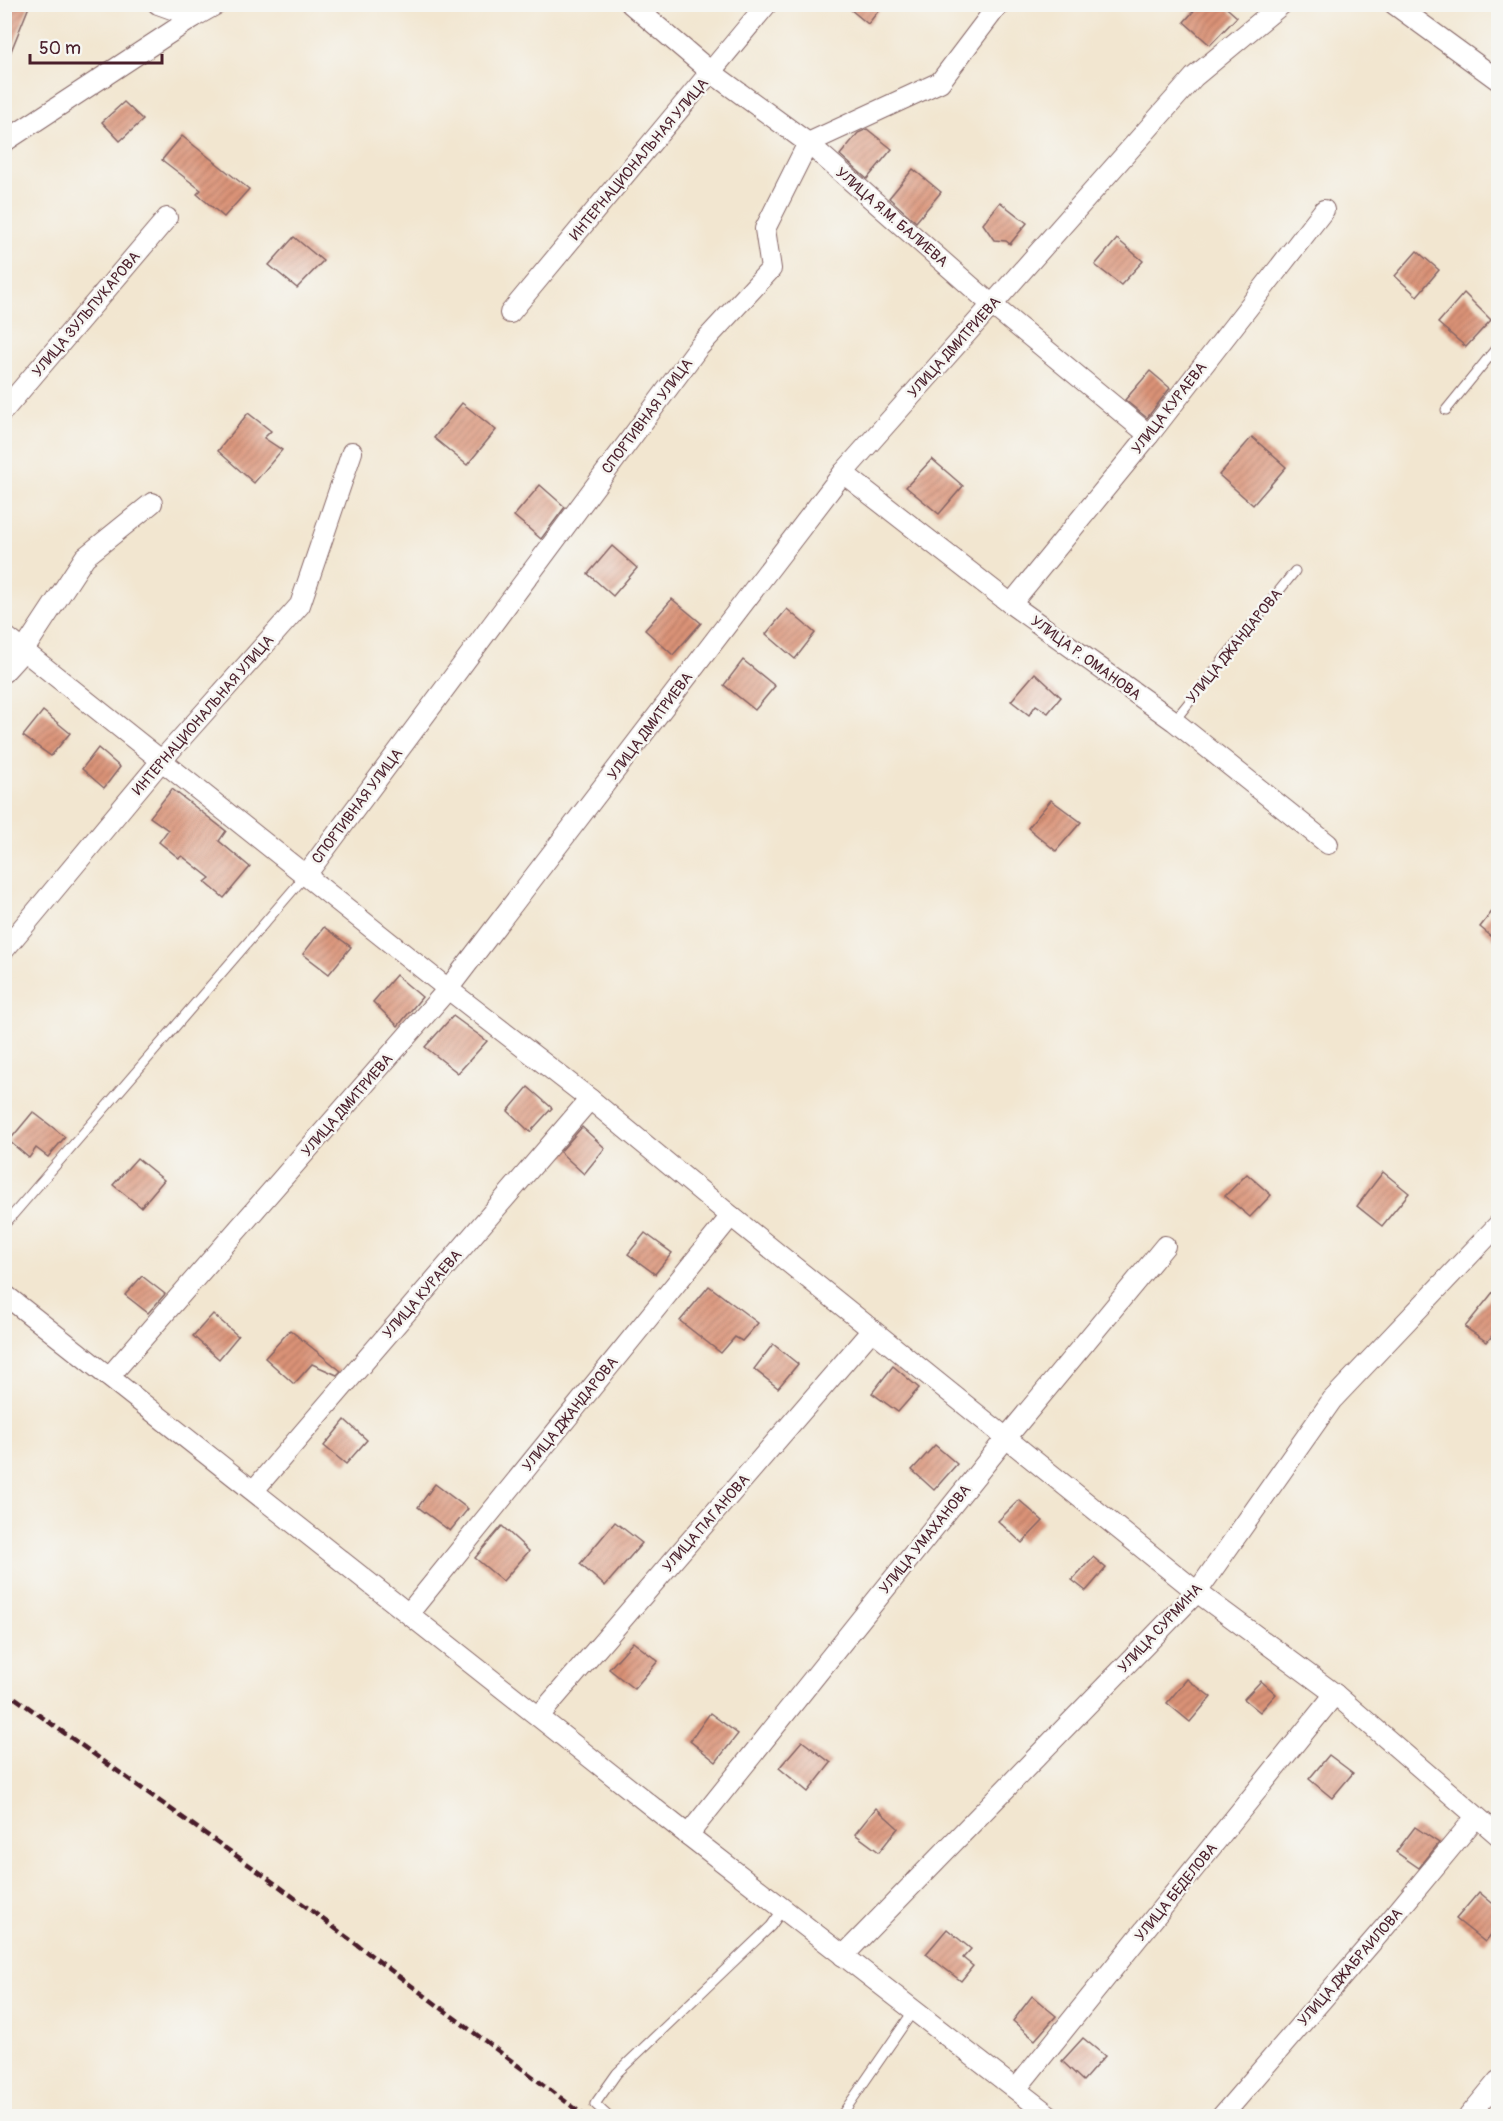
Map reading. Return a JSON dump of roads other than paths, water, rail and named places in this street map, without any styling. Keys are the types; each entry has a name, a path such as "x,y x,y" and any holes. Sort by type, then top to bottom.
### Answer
{"street":[{"path":"158,4 194,17"},
{"path":"4,142 194,17 218,4"},
{"name":"УЛИЦА Я.М. БАЛИЕВА","path":"631,4 711,72 808,143 992,305 1149,435"},
{"name":"ИНТЕРНАЦИОНАЛЬНАЯ УЛИЦА","path":"510,313 767,4"},
{"path":"808,143 940,82 999,4"},
{"name":"УЛИЦА ДМИТРИЕВА","path":"109,1377 448,989 843,473 1194,77 1282,4"},
{"path":"1394,4 1498,80"},
{"name":"СПОРТИВНАЯ УЛИЦА","path":"306,875 698,348 771,269 765,229 808,143"},
{"name":"УЛИЦА КУРАЕВА","path":"1011,604 1149,435 1324,210"},
{"name":"УЛИЦА ЗУЛЬПУКАРОВА","path":"4,410 167,218"},
{"name":"ИНТЕРНАЦИОНАЛЬНАЯ УЛИЦА","path":"4,950 162,760 300,605 352,452"},
{"name":"УЛИЦА Р. ОМАНОВА","path":"843,473 1011,604 1174,721 1328,844"},
{"path":"4,672 24,650 85,557 152,503"},
{"path":"4,635 448,989 590,1099 731,1216 1197,1592 1335,1694 1498,1835"},
{"name":"УЛИЦА КУРАЕВА","path":"254,1490 590,1099"},
{"name":"УЛИЦА ДЖАНДАРОВА","path":"409,1613 731,1216"},
{"name":"УЛИЦА СУРМИНА","path":"843,1956 1197,1592 1332,1400 1498,1225"},
{"name":"УЛИЦА УМАХАНОВА","path":"688,1835 1006,1438 1165,1246"},
{"path":"4,1294 783,1910 1050,2116"},
{"name":"УЛИЦА ПАГАНОВА","path":"539,1716 872,1330"},
{"name":"УЛИЦА БЕДЕЛОВА","path":"1016,2089 1335,1694"},
{"name":"УЛИЦА ДЖАБРАИЛОВА","path":"1222,2116 1476,1817"},
{"path":"1469,2116 1498,2081"}],"lane":[{"path":"1446,410 1498,346"},
{"name":"УЛИЦА ДЖАНДАРОВА","path":"1174,721 1294,571"},
{"path":"4,1225 306,875"},
{"path":"608,2116 595,2104 617,2073 771,1926 783,1910"},
{"path":"841,2116 914,2010"}],"railway":[{"path":"4,1690 280,1887 585,2116"}]}
